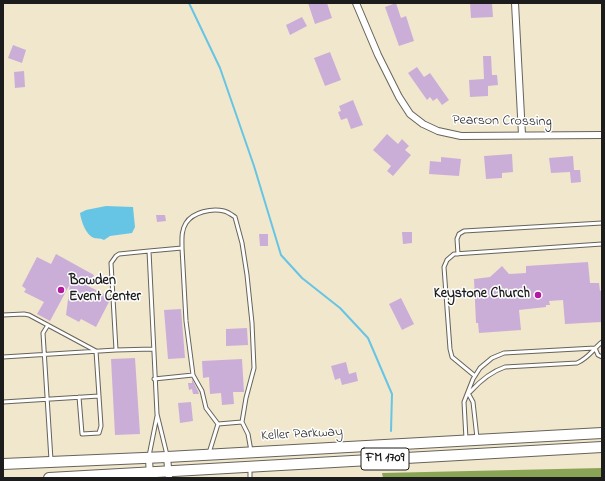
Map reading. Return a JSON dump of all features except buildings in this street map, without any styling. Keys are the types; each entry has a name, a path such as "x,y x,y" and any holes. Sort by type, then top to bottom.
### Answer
{"main road":[{"name":"Keller Parkway","path":"3,464 208,455 602,433"},
{"path":"466,440 467,455"},
{"path":"477,440 479,454"},
{"name":"Keller Parkway","path":"49,478 168,475 250,467 602,447"}],"street":[{"name":"Pearson Crossing","path":"356,3 378,55 399,98 410,114 423,124 438,131 461,136 602,135"},
{"path":"515,3 522,135"},
{"path":"167,457 168,475"},
{"path":"149,458 150,475"}],"lane":[{"path":"218,424 206,408 202,391 193,375 186,321 182,248 182,232 186,222 195,214 210,211 224,211 236,217 242,243 252,323 254,368 246,398 242,422 248,434 251,452"},
{"path":"458,254 457,239 459,234 464,231 602,223"},
{"path":"475,376 452,357 450,349 444,267 447,260 454,254 602,244"},
{"path":"116,350 111,263 116,256 123,253 182,248"},
{"path":"149,251 154,335 154,379 157,414 167,457"},
{"path":"3,315 29,315 96,352"},
{"path":"48,326 43,333 51,463"},
{"path":"468,393 483,379 496,370 505,367 577,363 585,360 602,342"},
{"path":"3,357 153,348"},
{"path":"466,440 464,402 480,368 492,358 504,353 595,348"},
{"path":"595,348 598,355 602,357"},
{"path":"79,397 82,434 99,433 101,426 96,352"},
{"path":"154,379 193,375"},
{"path":"468,393 473,402 477,440"},
{"path":"3,402 47,398 99,396"},
{"path":"149,458 157,414"},
{"path":"218,424 242,422"},
{"path":"208,455 218,424"},
{"path":"250,467 250,478"}],"green space":[{"path":"602,468 602,478 383,478 382,473"}],"water":[{"path":"106,206 133,207 135,227 132,233 110,236 104,240 94,238 86,231 80,213 86,210"}],"waterway":[{"path":"189,3 220,68 254,166 281,255 302,278 340,308 368,338 392,394 391,431"}],"place":[{"name":"Bowden Event Center","path":"61,290"},
{"name":"Keystone Church","path":"538,295"}]}
